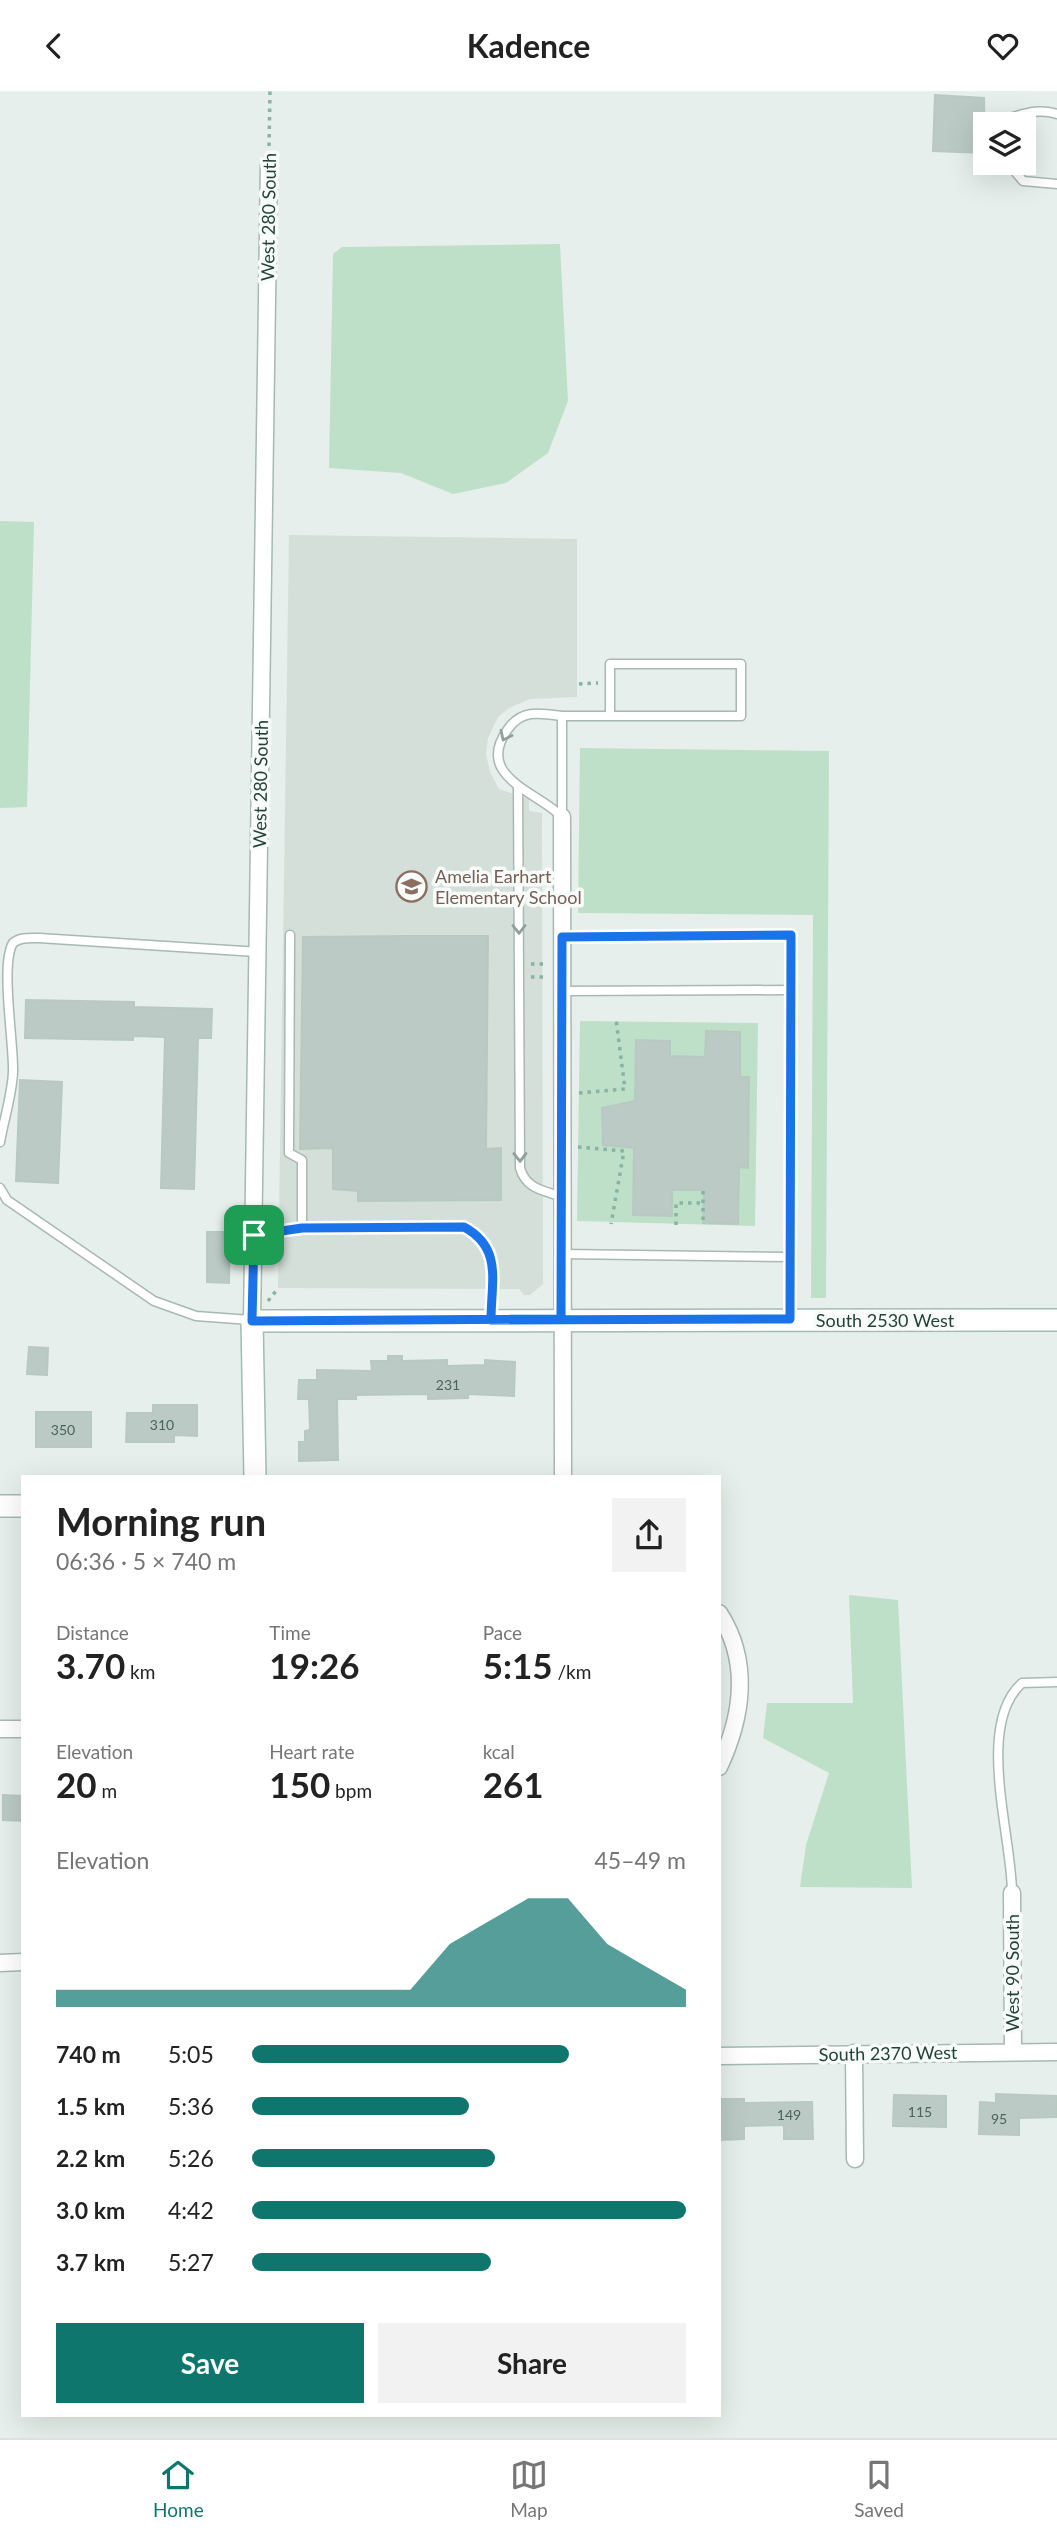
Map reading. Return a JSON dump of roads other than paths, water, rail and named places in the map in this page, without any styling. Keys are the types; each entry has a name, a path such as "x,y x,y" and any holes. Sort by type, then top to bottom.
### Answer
{"street":[{"name":"West 280 South","path":"255,1475 252,1321 269,163"},
{"path":"562,817 563,1475"},
{"name":"South 2530 West","path":"252,1321 1057,1320"},
{"path":"0,1506 21,1506"},
{"path":"721,1617 735,1647 740,1693 737,1722 721,1762"},
{"path":"0,1729 21,1729"},
{"name":"West 90 South","path":"1012,1893 1013,2052"},
{"path":"0,1963 21,1962"},
{"name":"South 2370 West","path":"721,2056 1057,2052"},
{"path":"854,2053 855,2159"}],"lane":[{"path":"1027,112 1046,110 1057,114"},
{"path":"1018,175 1023,181 1057,184"},
{"path":"562,817 550,804 511,783 499,760 504,734 523,714 562,716 610,716 741,716 741,664 610,664 610,716"},
{"path":"562,716 562,817"},
{"path":"518,787 520,1168 523,1179 531,1187 562,1197"},
{"path":"290,935 289,1153 302,1160 302,1228"},
{"path":"562,937 791,935 790,1319"},
{"path":"0,1142 13,1072 3,982 7,952 12,944 21,938 39,938 258,952"},
{"path":"562,991 791,990"},
{"path":"0,1188 7,1200 154,1301 196,1316 252,1321"},
{"path":"254,1235 302,1228 464,1227 479,1235 489,1248 491,1320"},
{"path":"561,1254 790,1257"},
{"path":"1012,1893 1000,1774 1000,1722 1006,1701 1022,1683 1057,1682"}],"place":[{"name":"Amelia Earhart Elementary School","path":"412,886"}]}
